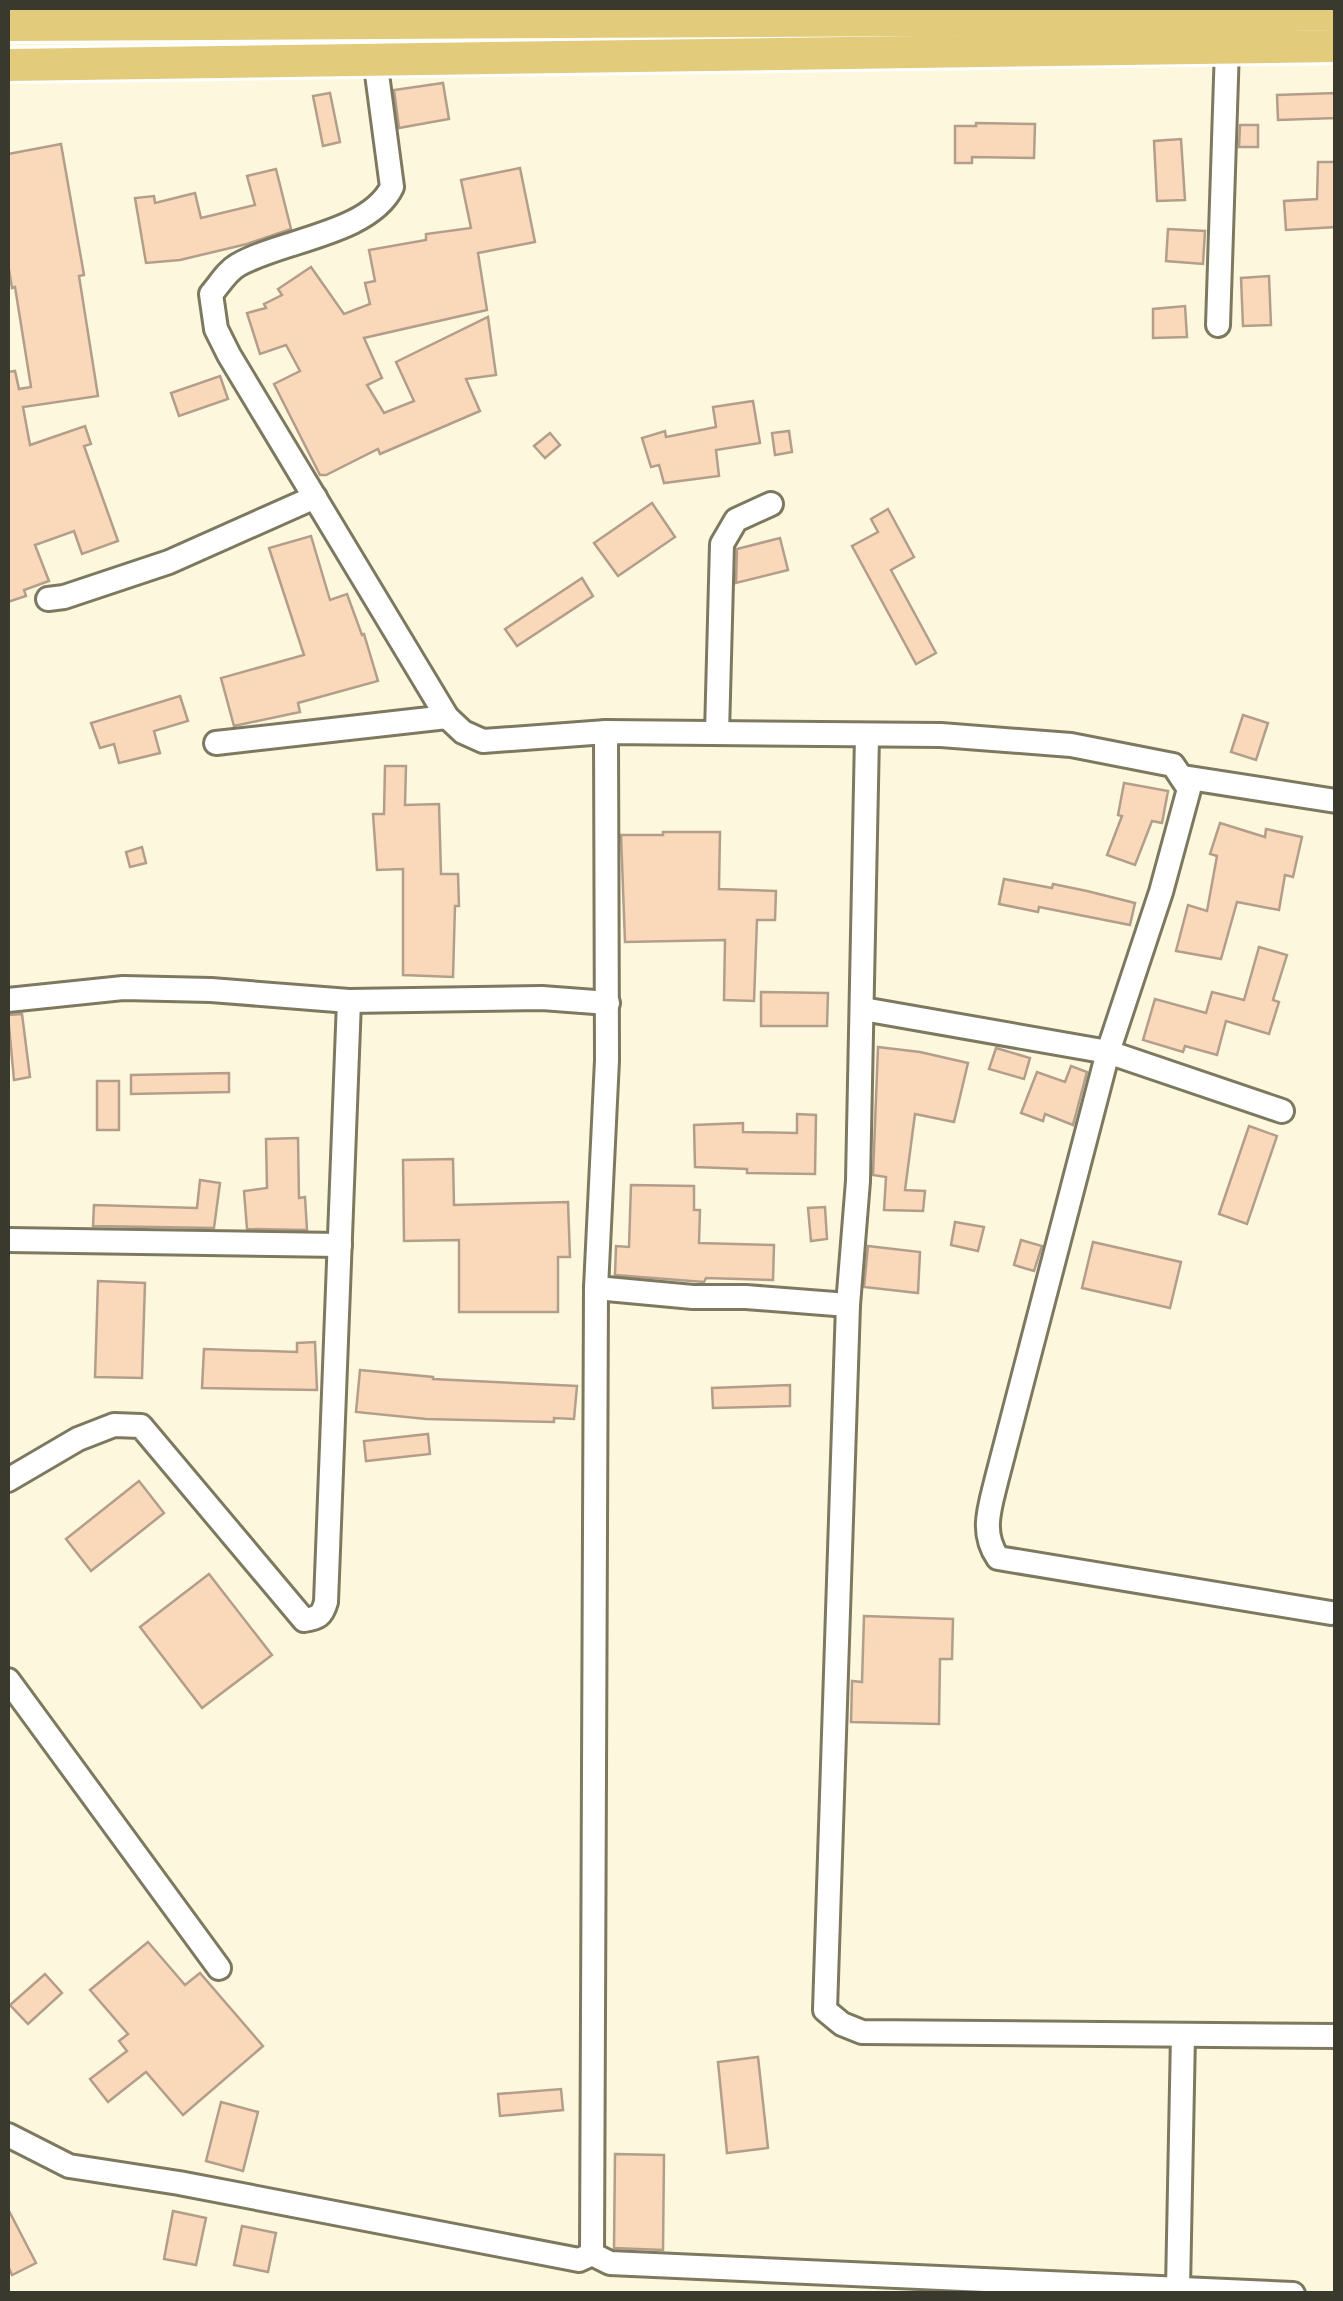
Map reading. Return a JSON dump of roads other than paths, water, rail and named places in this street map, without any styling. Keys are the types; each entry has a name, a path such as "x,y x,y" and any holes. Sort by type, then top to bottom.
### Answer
{"highway":[{"path":"8,25 761,14 1336,14"},
{"path":"8,64 1336,46"}],"street":[{"path":"1218,324 1227,48"},
{"path":"375,59 392,187 383,204 330,230 236,266 211,294 216,329 229,355 447,717 463,732 483,741 606,732 941,736 1071,746 1173,765 1183,777 1189,789 1166,875 1108,1052 997,1478 987,1543 998,1558 1332,1612"},
{"path":"48,598 64,597 169,562 316,498"},
{"path":"717,734 722,544 736,520 771,504"},
{"path":"216,742 447,717"},
{"path":"592,2254 596,1288 608,1003 606,732"},
{"path":"867,736 858,1181 848,1305 825,2010 842,2024 862,2032 1336,2036"},
{"path":"1183,777 1336,802"},
{"path":"8,1000 123,988 211,990 349,1001 542,998 608,1003"},
{"path":"8,1480 78,1438 114,1424 141,1426 304,1620 317,1618 326,1602 349,1001"},
{"path":"862,1009 1108,1052 1282,1111"},
{"path":"8,1240 340,1245"},
{"path":"596,1288 848,1305"},
{"path":"8,1680 219,1968"},
{"path":"1178,2288 1183,2036"},
{"path":"8,2135 69,2166 112,2175 179,2183 579,2260 592,2254"},
{"path":"592,2254 610,2263 1293,2294"}]}
